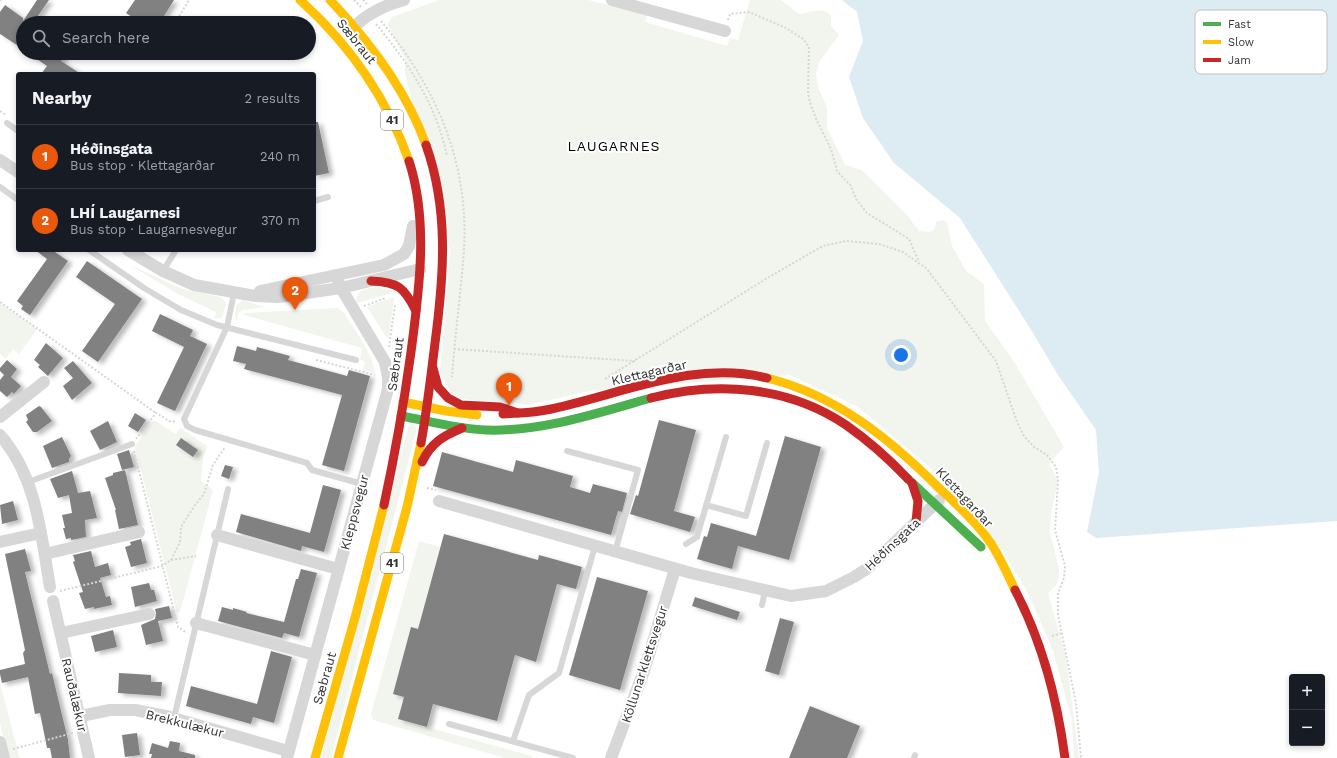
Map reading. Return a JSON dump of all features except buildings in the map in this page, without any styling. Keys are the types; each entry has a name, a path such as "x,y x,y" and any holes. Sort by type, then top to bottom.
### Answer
{"main road":[{"name":"Sæbraut","path":"300,0 336,34 360,63 389,112 411,166 418,214 420,269 416,311 401,416 382,510 315,758"},
{"name":"Sæbraut","path":"330,0 356,25 397,82 411,109 432,162 440,199 444,249 443,286 426,407 413,482 338,758"},
{"path":"420,269 433,262 444,249"},
{"path":"371,281 388,281 399,285 408,293 416,311"},
{"path":"432,365 438,387 453,401 461,405 500,407 518,413"},
{"name":"Klettagarðar","path":"403,402 469,414 518,413 544,410 682,377 727,373 759,376 803,388 846,410 887,440 930,477 968,516 993,547 1028,612 1047,660 1057,701 1065,758"},
{"name":"Klettagarðar","path":"401,416 462,428 500,430 548,424 686,390 716,387 750,390 799,402 832,417 862,438 911,480 995,562 1013,584"},
{"path":"413,482 427,449 434,440 462,428"},
{"path":"911,480 918,501 916,522"}],"street":[{"path":"356,25 367,14 404,0"},
{"path":"612,0 725,31"},
{"path":"0,160 16,171"},
{"path":"237,294 275,289 384,265 404,254 409,246 416,197"},
{"path":"131,252 163,271 194,285 237,294 278,297 341,288 420,269"},
{"name":"Kleppsvegur","path":"288,755 388,389 388,378 382,357 341,288 336,276"},
{"path":"0,417 44,382"},
{"name":"Rauðalækur","path":"0,435 20,464 28,482 41,533 44,554 54,593 61,633 81,716 89,758"},
{"name":"Héðinsgata","path":"439,501 675,569 791,596 810,594 840,585 868,568 946,494"},
{"path":"44,554 139,532"},
{"path":"0,542 41,533"},
{"path":"217,535 338,569"},
{"name":"Köllunarklettsvegur","path":"611,758 644,671 675,569"},
{"path":"61,633 149,614"},
{"path":"196,623 315,655"},
{"name":"Brekkulækur","path":"81,716 110,710 135,710 174,718 288,755"}],"lane":[{"path":"7,123 16,130"},
{"path":"0,187 16,199"},
{"path":"316,200 328,197"},
{"path":"92,252 144,288 181,310 227,328 356,360"},
{"path":"163,271 175,252"},
{"path":"237,294 227,328 184,419 187,426 195,430 307,463 312,470 362,484"},
{"path":"686,544 697,537 726,437"},
{"path":"706,505 746,516 767,443"},
{"path":"28,482 132,444"},
{"path":"567,451 638,470 615,552"},
{"path":"174,718 228,489"},
{"path":"513,741 529,695 559,673 595,546"},
{"path":"762,605 765,591"},
{"path":"449,724 572,758"}],"path":[{"path":"179,16 189,0"},
{"path":"725,31 730,14 744,11 758,15 786,28 803,39 809,47 808,93 810,103 831,149 837,171 851,186 856,199 867,213 909,239 919,263"},
{"path":"601,382 637,361 769,277 823,246 846,241 879,244 903,252 927,269 996,361 1017,422 1024,436 1034,447 1047,456 1056,467 1058,480 1055,530 1065,566 1064,578 1058,593 1058,615 1076,703 1081,758"},
{"path":"359,306 363,307 389,297"},
{"path":"0,302 156,413 171,422 184,419"},
{"path":"390,350 396,302"},
{"path":"449,348 637,361"},
{"path":"156,413 132,444 178,627 193,637"},
{"path":"171,560 180,542 181,527 204,494 213,465 230,440"},
{"path":"54,593 162,566 171,560 196,556"},
{"path":"1047,638 1062,633"},
{"path":"4,750 76,732"}],"shaded area":[{"path":"439,0 588,0 647,14 645,22 727,46 730,38 738,40 750,0 781,0 799,14 820,10 831,15 831,26 839,35 819,62 816,74 818,87 827,107 827,128 845,165 862,170 907,215 919,231 930,232 935,229 936,222 941,220 947,222 952,246 966,271 984,284 985,321 1015,363 1064,447 1049,464 1058,480 1051,515 1050,532 1059,570 1059,578 1056,585 1048,593 1066,657 1079,758 1074,758 1072,720 1052,648 1028,593 1003,551 943,479 857,406 789,375 589,391 528,405 463,399 451,393 440,373 450,250 405,74 405,59 388,25 392,17"},
{"path":"842,0 1337,0 1337,521 1096,538 1087,532 1099,472 1096,430 1058,375 960,218 894,163 863,118 849,77 863,41 857,12"},
{"path":"130,265 182,289 221,297 226,303 222,318 215,319 216,312 178,294"},
{"path":"377,287 395,292 358,303 356,300 357,296 361,292 366,289"},
{"path":"394,297 389,338 387,338 367,307"},
{"path":"243,300 265,307 242,310 238,314 237,322 235,316 236,306"},
{"path":"0,303 37,329 19,354 13,349 6,359 0,354"},
{"path":"338,308 344,313 363,342 374,367 374,373 363,370 365,362 360,359 362,348 244,315 246,313"},
{"path":"154,420 176,434 180,428 207,446 203,456 201,481 213,490 180,612 177,613 135,446"},
{"path":"413,424 417,428 331,758 321,758 408,428"},
{"path":"419,541 440,547 418,629 393,694 415,700 413,705 402,703 398,719 532,756 532,758 505,758 373,720 371,714"},
{"path":"0,683 20,758 9,758 0,723"}],"traffic: fast":[{"path":"401,416 464,428 507,430 548,425 611,410 651,398"},
{"path":"908,479 981,547"}],"traffic: slow":[{"path":"300,0 335,35 365,74 390,116 409,161"},
{"path":"330,0 359,32 386,67 418,124 426,145"},
{"path":"767,378 816,395 839,407 861,421 902,453 979,528 997,553 1015,590"},
{"path":"403,402 446,411 477,415"},
{"path":"338,758 407,507 421,443"},
{"path":"315,758 356,614 384,505"}],"traffic: jam":[{"path":"421,443 429,393 441,293 442,268 441,218 438,194 426,145"},
{"path":"384,505 396,448 414,329 419,281 421,232 415,184 409,161"},
{"path":"371,281 388,283 399,287 408,296 416,311"},
{"path":"433,368 438,387 448,398 461,405 500,407 518,413"},
{"path":"503,414 546,410 683,376 711,373 739,373 767,378"},
{"path":"651,398 676,393 726,389 752,390 800,402 824,412 863,437 894,464 908,479"},
{"path":"422,462 429,450 438,441 462,428"},
{"path":"912,483 918,501 916,522"},
{"path":"1015,590 1034,630 1048,671 1058,714 1065,758"}],"place":[{"name":"LHÍ Laugarnesi","path":"295,310"},
{"name":"Héðinsgata","path":"509,406"}],"district":[{"name":"LAUGARNES","path":"614,146"}]}
